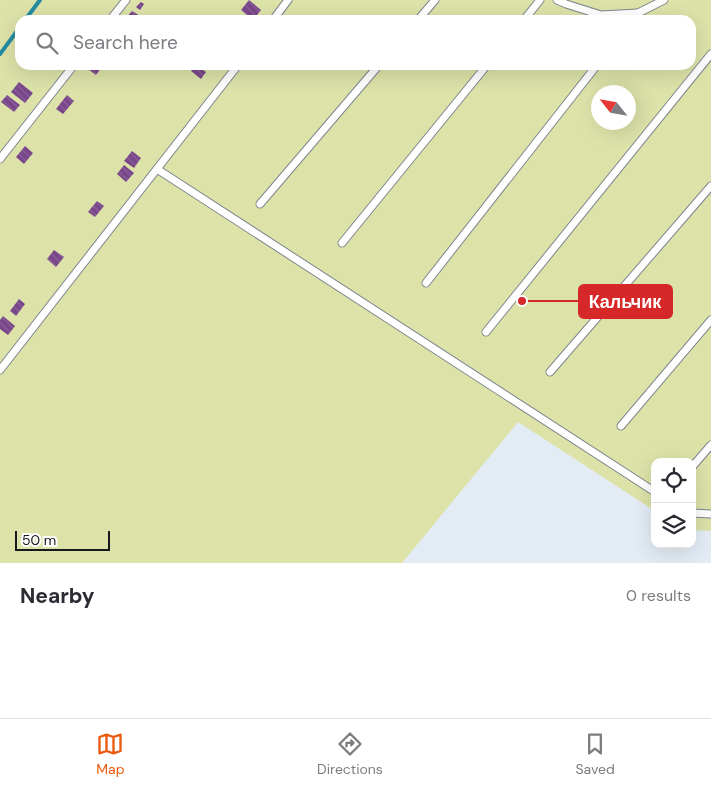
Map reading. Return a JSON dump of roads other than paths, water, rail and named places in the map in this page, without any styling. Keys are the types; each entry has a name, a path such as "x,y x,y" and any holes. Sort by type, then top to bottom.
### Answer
{"lane":[{"path":"114,15 126,0"},
{"path":"277,15 288,0"},
{"path":"422,15 436,0"},
{"path":"528,15 540,0"},
{"path":"557,0 568,2 601,15 638,13 664,0"},
{"path":"486,332 711,54"},
{"path":"0,159 70,70"},
{"path":"0,370 234,70"},
{"path":"260,204 376,70"},
{"path":"342,244 483,70"},
{"path":"426,282 593,70"},
{"path":"157,169 651,489"},
{"path":"550,372 711,186"},
{"path":"621,426 711,320"},
{"path":"696,462 711,445"},
{"path":"696,513 711,514"}],"waterway":[{"path":"29,15 40,0"},
{"path":"0,54 15,34"}],"place":[{"name":"Кальчик","path":"522,301"}]}
